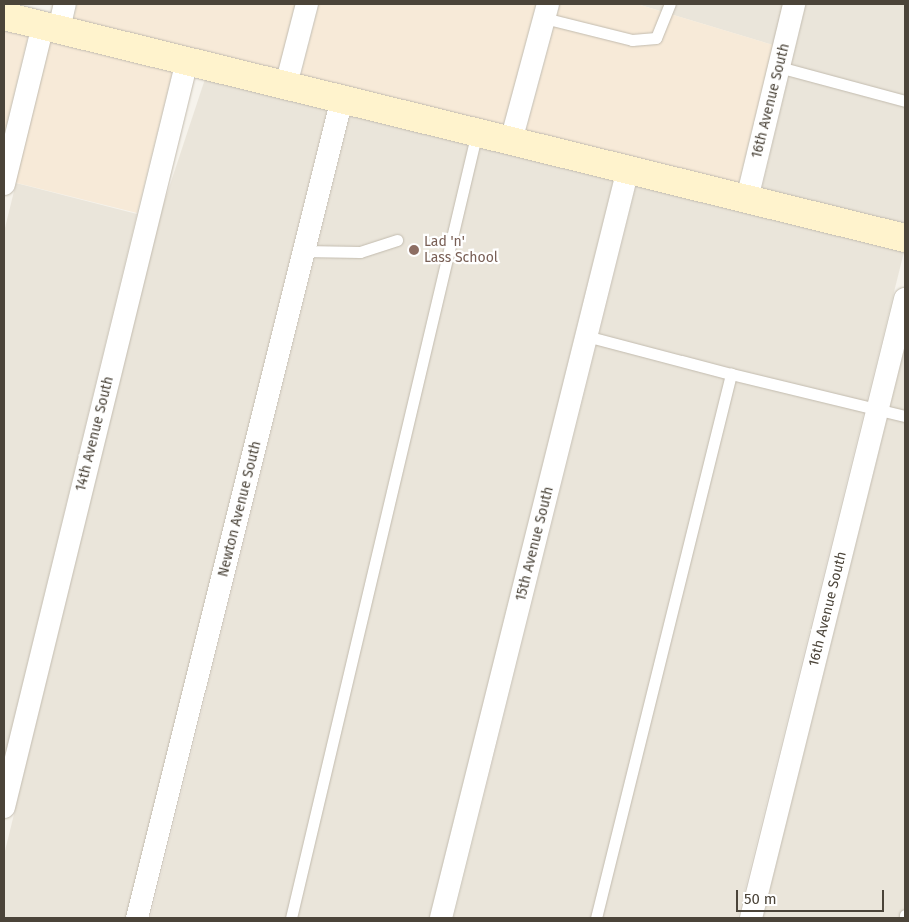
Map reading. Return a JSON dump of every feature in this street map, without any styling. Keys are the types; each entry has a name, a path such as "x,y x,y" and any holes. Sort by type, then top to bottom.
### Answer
{"main road":[{"path":"4,16 56,19 186,61 905,238"}],"street":[{"path":"286,86 307,4"},
{"name":"16th Avenue South","path":"747,199 794,4"},
{"path":"511,141 546,11"},
{"path":"4,184 56,19"},
{"name":"14th Avenue South","path":"4,807 186,61"},
{"name":"Newton Avenue South","path":"137,918 342,99"},
{"name":"15th Avenue South","path":"441,918 628,170"},
{"name":"16th Avenue South","path":"751,918 905,299"}],"lane":[{"path":"546,11 632,40 656,38 670,4"},
{"path":"779,67 905,101"},
{"path":"291,918 477,132"},
{"path":"304,251 360,252 397,240"},
{"path":"586,336 731,374 905,416"},
{"path":"596,918 731,374"}],"shaded area":[{"path":"77,4 295,4 278,73 73,22"},
{"path":"319,4 536,4 503,128 300,78"},
{"path":"560,4 637,4 773,45 738,186 525,134"},
{"path":"637,4 783,4 773,45"},
{"path":"806,4 905,4 905,227 761,192"},
{"path":"4,26 29,32 4,136"},
{"path":"51,38 173,68 137,213 15,183"},
{"path":"206,76 328,106 126,918 4,918 4,855 163,206"},
{"path":"351,112 614,178 429,918 150,918"},
{"path":"637,182 905,249 738,918 453,918"},
{"path":"16,183 137,214 4,759 4,232"},
{"path":"905,347 905,918 763,918"}],"place":[{"name":"Lad 'n' Lass School","path":"414,250"}]}
